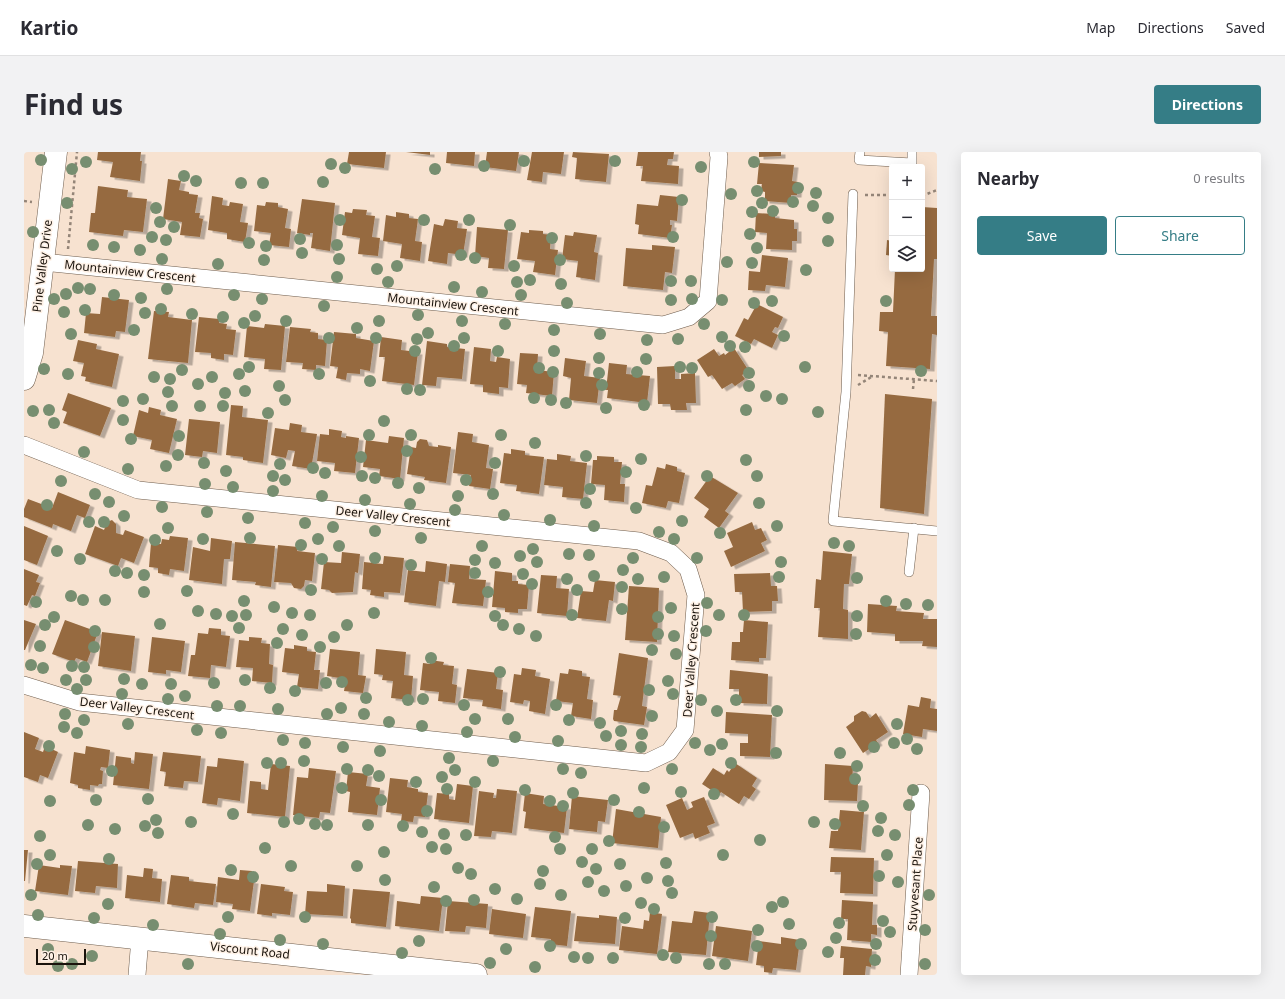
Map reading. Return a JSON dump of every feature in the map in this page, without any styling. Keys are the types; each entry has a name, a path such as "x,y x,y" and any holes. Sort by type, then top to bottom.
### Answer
{"street":[{"name":"Pine Valley Drive","path":"24,379 32,353 56,152"},
{"name":"Mountainview Crescent","path":"43,262 663,325 689,317 708,301 719,157 718,152"},
{"name":"Deer Valley Crescent","path":"24,444 138,490 639,541 671,553 688,569 696,595 685,730 669,752 646,763 79,702 24,685"},
{"name":"Stuyvesant Place","path":"909,975 920,793"},
{"name":"Viscount Road","path":"24,926 140,938 374,969 476,975"},
{"path":"137,975 140,938"}],"lane":[{"path":"860,152 859,160 912,163 912,152"},
{"path":"853,194 845,374 846,392 833,522 937,531"},
{"path":"910,572 914,528"}],"path":[{"path":"68,250 77,152"},
{"path":"925,195 937,190"},
{"path":"853,194 889,195"},
{"path":"845,374 937,381"},
{"path":"913,389 914,379"}],"building":[{"path":"98,152 141,152 140,161 142,161 140,181 110,177 113,162 97,160"},
{"path":"349,152 386,152 384,168 347,164"},
{"path":"406,152 430,152 430,155"},
{"path":"447,152 475,152 474,166 446,163"},
{"path":"487,152 519,152 516,171 485,167"},
{"path":"532,152 564,152 561,174 543,172 542,182 527,180"},
{"path":"573,152 609,154 606,182 575,179 577,158 572,157"},
{"path":"638,152 674,152 673,159 668,159 667,165 679,166 678,184 641,181 643,166 636,166"},
{"path":"759,152 781,152 781,156 759,157"},
{"path":"759,163 794,165 792,181 798,182 797,195 791,195 791,203 765,201 765,192 761,191 762,184 757,184"},
{"path":"168,179 181,181 179,190 189,192 189,194 198,195 195,213 200,213 199,218 203,219 200,237 180,235 182,222 163,219"},
{"path":"98,186 128,190 127,197 147,199 143,232 124,230 123,236 89,232 91,213 95,213"},
{"path":"660,195 679,197 677,221 670,220 670,225 672,225 670,238 638,234 639,225 635,224 637,204 658,206"},
{"path":"212,196 223,198 222,205 229,206 230,202 243,204 240,222 248,223 245,242 227,239 227,233 208,230"},
{"path":"302,199 335,203 330,251 311,248 313,233 310,233 310,235 297,233"},
{"path":"266,202 278,203 278,207 288,209 285,228 291,229 289,247 269,245 271,233 254,231 257,205 265,206"},
{"path":"925,207 937,208 937,259 934,259 931,316 937,316 937,335 932,334 930,369 886,366 888,332 879,331 880,312 893,312 895,272 925,272"},
{"path":"353,209 367,210 366,215 375,216 372,237 380,238 378,256 358,254 360,238 342,235 345,212 352,213"},
{"path":"396,212 409,214 409,218 418,219 415,241 422,242 420,261 400,258 402,244 383,241 386,215 396,217"},
{"path":"756,213 775,214 775,218 794,220 794,229 797,229 797,241 792,241 792,250 766,249 767,233 755,232"},
{"path":"445,219 458,221 457,228 467,229 463,255 448,253 447,264 428,261 434,224 443,226"},
{"path":"477,227 508,230 504,269 488,268 489,258 475,256"},
{"path":"529,230 543,231 543,234 551,235 550,249 558,250 555,275 533,272 535,261 517,259 521,232 529,233"},
{"path":"574,232 597,235 594,252 598,253 595,280 576,277 578,261 562,259 565,235 573,236"},
{"path":"887,240 889,240 889,256 886,255"},
{"path":"652,245 675,247 672,273 665,272 663,290 623,286 626,248 652,250"},
{"path":"762,255 788,258 785,287 766,285 765,291 748,290 749,271 760,272"},
{"path":"102,297 129,300 125,332 116,331 115,337 84,333 86,313 100,314"},
{"path":"757,304 783,317 778,328 775,327 772,332 778,335 772,348 754,339 751,344 735,336 744,318 748,320"},
{"path":"154,311 169,312 168,317 192,320 188,363 148,359"},
{"path":"199,317 219,319 219,323 227,324 226,329 236,330 233,355 224,354 224,360 211,358 211,353 195,352"},
{"path":"265,324 285,326 281,370 264,369 265,359 244,357 247,326 264,328"},
{"path":"290,327 311,329 310,332 318,333 318,339 327,340 325,366 316,365 316,370 302,369 303,363 286,362"},
{"path":"334,332 356,334 356,338 374,341 370,371 360,369 360,374 347,373 346,380 336,378 338,367 330,366"},
{"path":"381,337 402,340 401,350 418,352 414,385 382,381 385,357 379,357"},
{"path":"78,340 97,344 96,349 119,354 112,387 85,381 86,377 81,376 84,363 73,361"},
{"path":"427,341 447,344 447,347 465,349 462,379 437,377 436,386 422,385"},
{"path":"474,347 491,349 490,361 496,362 497,357 510,359 508,388 499,387 499,394 483,392 483,385 470,384"},
{"path":"734,348 749,371 742,375 745,379 735,386 732,383 722,389 712,375 708,377 697,360 714,349 719,356 724,353 725,355"},
{"path":"520,353 538,354 537,370 554,372 552,396 526,393 527,385 517,384"},
{"path":"565,358 586,361 584,376 600,378 597,403 569,400 571,378 563,376"},
{"path":"609,363 627,365 626,374 650,376 647,403 607,398 608,390 606,390"},
{"path":"675,366 675,379 681,379 681,374 695,373 696,403 686,403 687,410 671,410 670,404 658,404 657,367"},
{"path":"68,393 111,408 100,436 63,423 67,412 62,410"},
{"path":"885,394 932,399 924,514 880,508"},
{"path":"231,405 243,406 242,417 268,420 263,463 243,460 243,457 226,455"},
{"path":"149,407 161,410 160,415 177,419 169,453 150,449 152,440 133,436 139,410 148,413"},
{"path":"189,419 220,422 217,453 203,451 202,457 185,455"},
{"path":"290,423 302,425 301,432 317,434 311,469 292,466 295,451 288,450 286,458 271,455 275,428 289,430"},
{"path":"329,429 342,431 341,437 346,438 346,436 359,438 355,473 334,471 335,463 317,461 320,434 329,435"},
{"path":"458,432 473,434 472,442 489,445 486,468 493,469 490,489 469,486 471,475 453,473"},
{"path":"389,436 404,438 400,479 379,476 380,469 363,467 366,440 388,443"},
{"path":"420,439 427,440 429,446 438,447 438,445 451,447 446,483 424,480 425,477 407,474 411,447 416,448 417,442"},
{"path":"511,449 525,451 525,455 544,457 539,494 516,491 517,485 500,483 504,453 511,454"},
{"path":"557,454 571,456 570,461 587,463 583,499 562,497 563,487 544,485 547,459 557,460"},
{"path":"597,456 614,457 614,462 622,462 620,484 625,484 624,502 604,500 605,485 591,484 593,460 597,460"},
{"path":"666,464 677,467 677,471 685,473 679,503 668,501 666,508 642,503 646,485 652,486 657,467 665,469"},
{"path":"710,476 738,493 725,511 729,514 719,528 704,517 709,509 694,498"},
{"path":"58,492 90,505 85,518 77,515 71,531 53,524 52,528 24,517 24,509 28,499 52,508"},
{"path":"112,520 116,524 116,533 123,535 125,530 144,537 134,563 121,558 118,566 85,554 95,526 104,530 107,522"},
{"path":"752,522 755,530 761,528 767,540 761,543 765,551 731,567 724,551 733,547 727,533"},
{"path":"24,526 48,536 37,565 24,560"},
{"path":"170,536 188,538 184,571 170,569 169,575 158,573 158,568 149,567 151,543 161,544 162,539 169,540"},
{"path":"211,538 232,541 230,559 224,559 222,584 189,580 193,547 210,551"},
{"path":"235,542 275,546 271,587 255,585 256,582 232,580"},
{"path":"278,545 298,547 297,551 315,553 312,581 305,580 304,586 301,589 294,588 291,583 274,582"},
{"path":"823,551 852,554 849,584 844,584 843,609 848,610 848,639 818,637 820,608 814,608 816,579 821,580"},
{"path":"342,552 360,554 358,573 355,572 353,592 332,593 329,590 321,589 324,562 341,563"},
{"path":"384,556 404,558 400,593 384,592 384,597 370,595 371,590 362,589 364,562 383,564"},
{"path":"426,561 447,564 445,582 439,581 436,606 404,602 408,570 425,572"},
{"path":"450,564 470,566 469,579 486,580 483,606 452,603 455,583 448,582"},
{"path":"24,569 39,575 36,582 40,583 35,596 32,595 27,606 24,605"},
{"path":"495,571 512,573 512,581 518,581 518,584 529,585 527,609 518,609 518,613 505,612 505,608 492,607"},
{"path":"770,573 771,586 777,586 778,601 772,601 772,611 743,612 742,592 735,592 734,574"},
{"path":"541,575 557,576 556,588 569,589 567,616 537,613"},
{"path":"595,580 615,582 613,601 609,600 606,621 577,618 581,591 593,592"},
{"path":"629,586 659,588 657,642 625,640"},
{"path":"868,604 897,606 896,611 924,613 923,619 937,619 937,647 922,646 923,641 895,641 895,634 867,632"},
{"path":"24,620 36,624 25,650 24,650"},
{"path":"65,620 98,632 87,662 76,658 74,662 52,654"},
{"path":"744,620 768,622 766,658 759,658 759,662 731,660 732,642 740,642 740,632 743,632"},
{"path":"209,628 221,629 221,635 230,636 226,667 211,665 210,678 188,676 191,655 195,655 198,633 208,634"},
{"path":"102,632 135,636 131,671 98,666"},
{"path":"152,637 185,641 181,672 166,670 166,674 148,672"},
{"path":"249,637 262,638 261,643 270,644 269,664 273,665 272,683 252,681 253,668 236,667 239,640 249,641"},
{"path":"294,645 307,647 307,651 316,652 314,670 320,670 318,689 297,687 299,674 282,672 285,648 294,649"},
{"path":"330,649 360,652 358,675 366,676 363,693 344,691 346,679 327,676"},
{"path":"376,649 406,652 404,675 413,676 411,700 391,698 393,681 382,680 383,675 374,674"},
{"path":"619,653 648,658 642,706 647,707 644,725 614,721 613,719 614,710 617,710 621,696 613,695"},
{"path":"430,660 444,662 443,665 454,666 452,684 457,685 455,703 438,701 439,692 420,690 423,663 430,664"},
{"path":"522,668 536,670 535,676 550,679 545,714 529,711 530,701 524,700 523,704 510,702 514,674 521,675"},
{"path":"467,669 498,673 496,689 503,690 501,709 482,706 483,700 463,698"},
{"path":"569,669 582,671 582,676 590,677 587,699 593,700 591,719 571,716 573,703 556,701 560,673 568,674"},
{"path":"730,670 768,674 767,704 739,703 739,689 729,689"},
{"path":"921,697 931,699 930,708 937,709 937,731 923,729 922,737 903,734 908,705 919,707"},
{"path":"862,711 866,712 870,718 876,713 888,732 876,740 878,743 863,753 846,727 854,721 854,716"},
{"path":"726,712 772,715 770,757 740,756 740,743 748,743 748,734 725,733"},
{"path":"24,732 39,738 35,749 43,752 45,746 58,752 48,778 40,775 38,782 24,777"},
{"path":"86,746 110,750 108,768 101,767 100,770 103,771 102,784 99,784 98,786 90,785 90,790 78,788 78,785 70,783 74,752 85,754"},
{"path":"135,752 153,754 149,789 113,785 116,756 131,758 131,763 134,764"},
{"path":"163,752 201,756 198,782 184,781 183,788 164,786 166,772 160,771"},
{"path":"218,758 244,761 240,801 218,798 217,805 202,803 207,766 217,767"},
{"path":"735,763 757,778 752,786 756,789 749,799 744,796 739,804 721,792 719,795 702,784 713,768 724,775 727,770 729,772"},
{"path":"271,764 290,766 285,817 247,813 250,781 261,782 261,789 268,790"},
{"path":"825,764 853,766 852,783 858,783 857,801 824,800"},
{"path":"309,768 336,771 330,813 320,812 319,818 293,815 297,777 308,778"},
{"path":"348,772 368,774 366,786 380,788 377,815 348,812 350,792 346,791"},
{"path":"390,778 408,780 407,787 418,789 418,792 428,793 425,817 414,816 413,822 401,821 402,814 386,812"},
{"path":"457,784 473,786 469,823 434,819 437,793 449,794 449,799 455,800"},
{"path":"497,789 517,791 512,833 492,831 491,837 474,836 479,791 494,793 493,798 496,798"},
{"path":"525,793 544,796 543,804 567,807 564,833 524,828 526,812 523,811"},
{"path":"572,796 608,800 605,822 598,821 597,832 569,829"},
{"path":"704,797 715,823 707,826 710,833 695,839 693,833 680,838 666,805 682,798 687,810 693,807 691,802"},
{"path":"616,809 661,817 658,848 612,843"},
{"path":"840,810 864,812 861,850 829,848 831,831 838,831"},
{"path":"24,850 28,850 25,881 24,881"},
{"path":"831,857 874,858 873,894 840,893 841,872 830,872"},
{"path":"78,861 118,864 117,888 96,886 95,893 75,891"},
{"path":"39,865 60,868 60,865 72,866 68,895 35,891"},
{"path":"144,868 153,869 152,878 162,879 160,902 125,898 127,875 143,877"},
{"path":"240,870 252,871 251,881 254,881 250,911 232,909 233,904 216,902 218,877 239,880"},
{"path":"171,875 189,877 189,881 216,884 213,905 195,903 194,908 167,904"},
{"path":"261,884 285,887 284,891 293,892 290,915 272,913 272,916 257,914"},
{"path":"327,884 345,886 343,916 305,914 307,891 327,892"},
{"path":"353,889 390,892 386,927 351,923 350,918"},
{"path":"421,896 443,898 439,931 395,926 397,901 420,904"},
{"path":"842,900 873,902 872,925 877,925 877,935 871,934 871,942 847,940 848,919 841,919"},
{"path":"448,901 488,904 486,928 466,926 465,932 445,931"},
{"path":"535,907 571,911 567,946 550,944 551,939 531,937"},
{"path":"492,909 526,914 523,938 489,934"},
{"path":"694,911 710,913 706,955 668,952 672,921 692,923"},
{"path":"650,912 662,914 657,954 619,950 622,926 643,929 644,920 649,921"},
{"path":"599,915 617,917 615,944 574,941 577,916 599,918"},
{"path":"716,926 752,931 748,961 712,956"},
{"path":"781,937 800,940 796,970 773,968 772,973 764,972 764,966 756,965 759,941 781,944"},
{"path":"841,946 872,949 871,967 866,966 865,975 843,975 844,958 840,958"}]}
